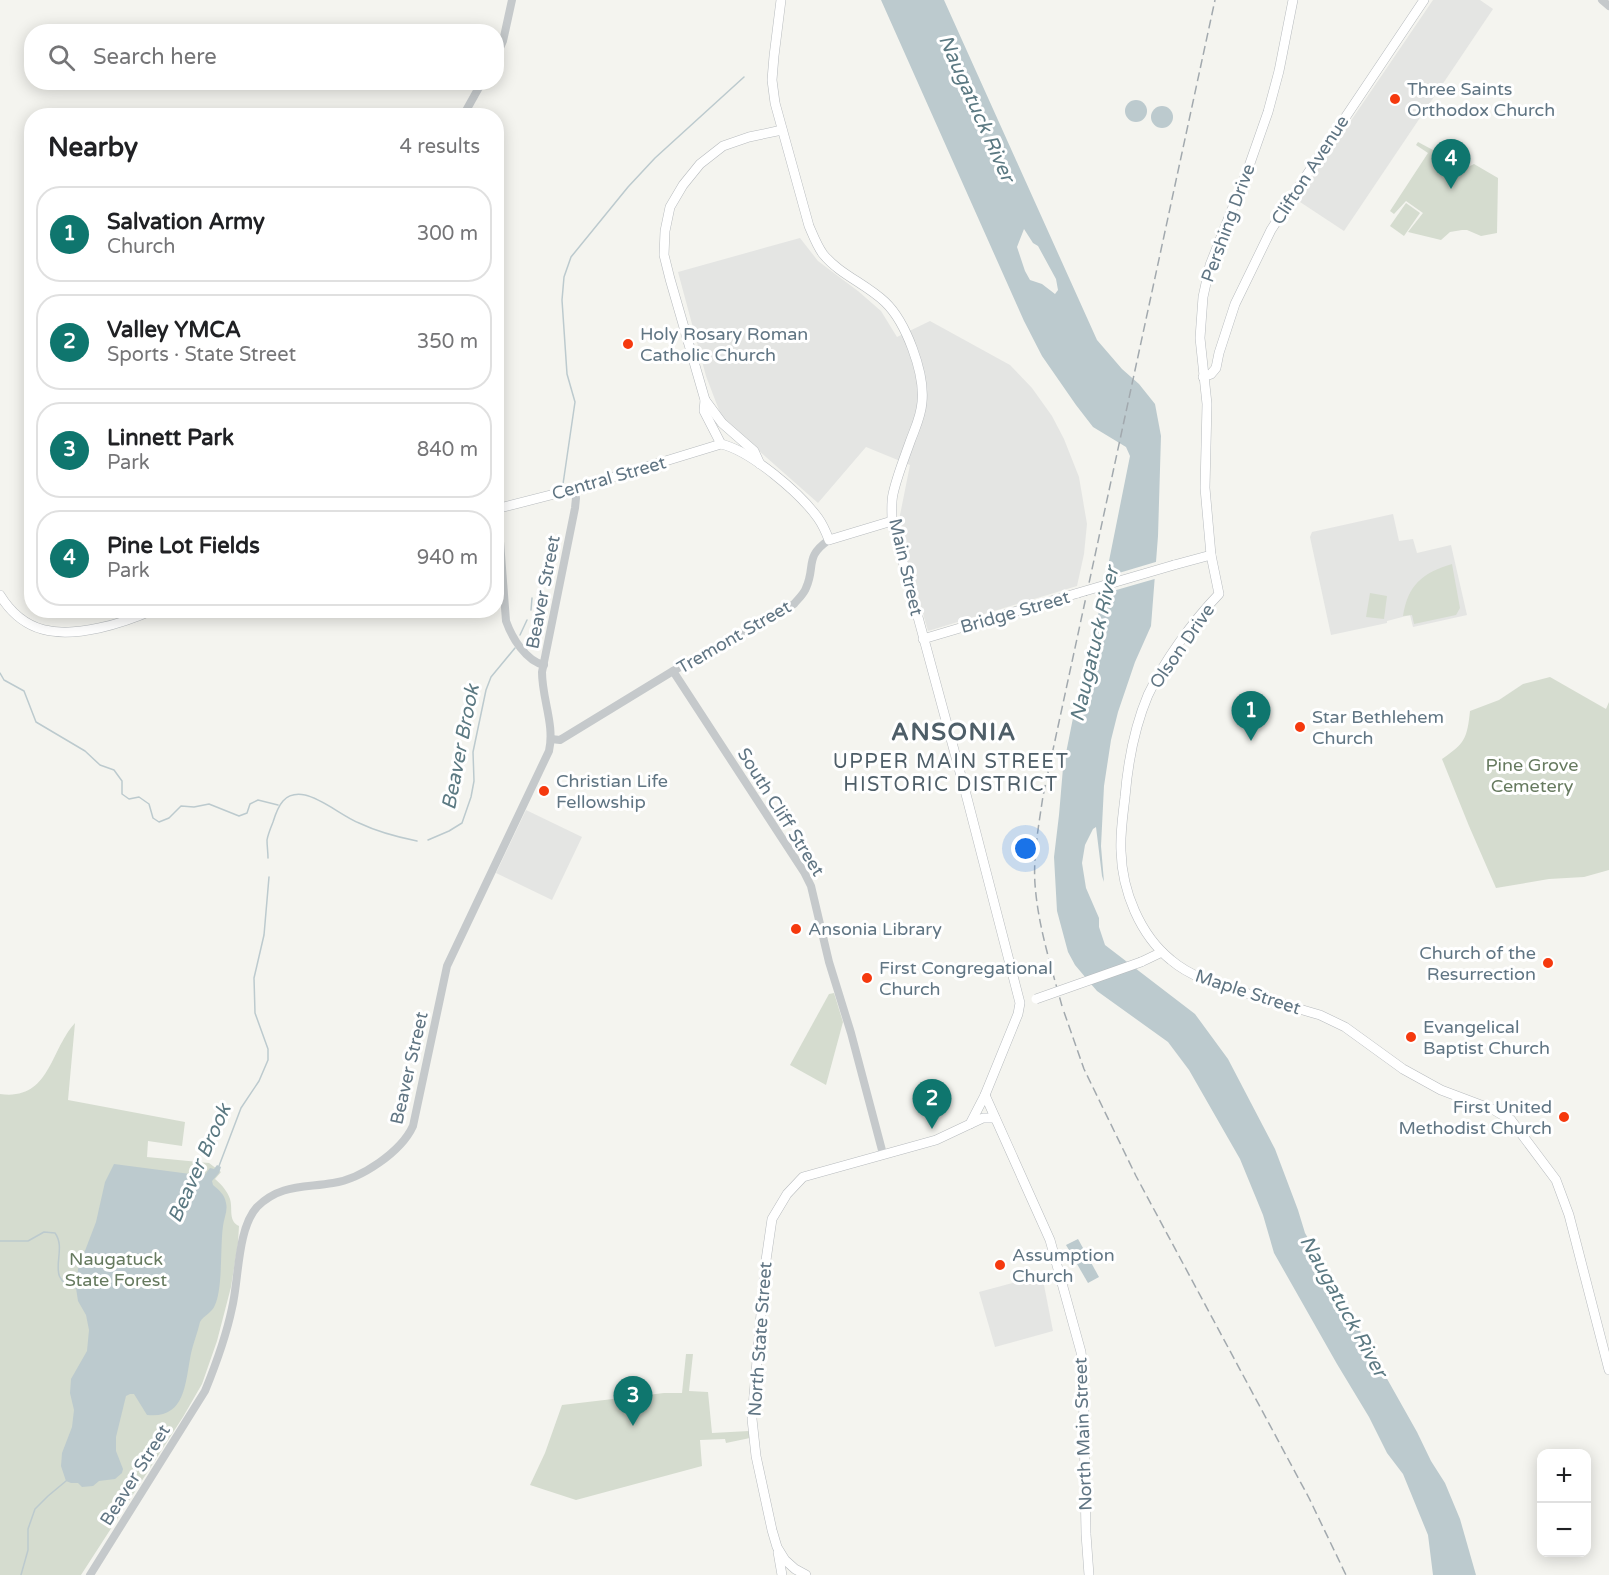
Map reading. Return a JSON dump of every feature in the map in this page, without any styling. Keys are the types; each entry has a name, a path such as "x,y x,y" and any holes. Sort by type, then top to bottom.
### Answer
{"main road":[{"name":"Main Street","path":"781,0 772,80 775,103 806,216 817,245 828,260 889,306 904,329 916,360 922,388 922,402 918,424 893,493 892,521 975,827 1020,1005"},
{"name":"Pershing Drive","path":"1219,594 1211,555 1205,488 1207,404 1201,360 1200,324 1203,297 1210,265 1239,194 1268,112 1293,0"},
{"name":"Clifton Avenue","path":"1203,377 1214,371 1235,303 1271,230 1425,0"},
{"path":"760,464 754,452 722,423 705,400 669,279 664,255 665,231 670,207 682,185 700,164 723,146 748,137 782,130"},
{"path":"1201,360 1219,353"},
{"path":"705,400 704,411 721,444 735,449 760,464 779,479 819,519 829,540 892,521"},
{"path":"721,444 722,423"},
{"name":"Central Street","path":"504,507 574,489 721,444"},
{"name":"Bridge Street","path":"923,639 1211,555"},
{"name":"Olson Drive","path":"1162,952 1138,918 1123,871 1121,840 1129,755 1148,695 1158,676 1207,607 1219,594"},
{"path":"0,595 9,609 26,622 43,630 60,633 80,632 133,618"},
{"path":"970,1124 985,1095 1020,1005 1142,962 1162,952"},
{"name":"Maple Street","path":"1162,952 1193,975 1334,1021 1403,1069 1441,1090 1494,1110 1511,1120 1556,1180 1569,1215 1609,1370"},
{"name":"North Main Street","path":"985,1095 1050,1240 1081,1352 1089,1575"},
{"path":"883,1154 936,1140 983,1118 995,1118"},
{"name":"North State Street","path":"806,1575 793,1572 777,1547 756,1456 752,1419 765,1267 772,1219 787,1194 798,1181 809,1174 883,1154"},
{"path":"777,1547 782,1575"}],"street":[{"path":"504,37 513,0"},
{"path":"1602,0 1609,6"},
{"path":"467,108 478,90"},
{"name":"Beaver Street","path":"90,1575 205,1391 233,1306 245,1229 253,1212 265,1200 286,1189 332,1184 360,1174 394,1152 410,1133 447,966 549,751 551,739 543,683 544,665 575,508 574,489"},
{"name":"Tremont Street","path":"551,739 560,740 673,671 794,604 807,588 814,554 818,547 829,540"},
{"path":"504,603 508,626 528,658 544,665"},
{"name":"South Cliff Street","path":"673,671 804,872 810,886 883,1154"}],"shaded area":[{"path":"1433,0 1480,0 1493,9 1344,231 1297,200"},
{"path":"800,238 818,261 881,311 897,337 930,321 1010,365 1032,388 1052,416 1079,477 1087,524 1084,554 1077,586 928,631 898,525 910,465 866,447 818,503 722,418 706,376 678,272"},
{"path":"1393,514 1399,541 1413,539 1417,553 1451,545 1467,615 1413,627 1410,615 1387,621 1387,623 1331,635 1310,537 1312,532"},
{"path":"526,810 582,837 552,900 496,873"},
{"path":"1042,1275 1053,1331 995,1347 979,1292"}],"green space":[{"path":"1418,142 1433,150 1447,152 1457,157 1459,163 1468,167 1474,164 1498,178 1497,233 1481,236 1462,230 1450,232 1441,240 1408,232 1423,213 1406,201 1394,214 1390,211 1428,153 1416,145"},
{"path":"1406,203 1420,213 1404,236 1390,226"},
{"path":"1452,564 1460,608 1456,615 1414,624 1412,615 1403,616 1405,605 1418,582 1432,572"},
{"path":"1370,593 1387,596 1384,619 1366,617"},
{"name":"Pine Grove Cemetery","path":"1550,677 1606,709 1609,702 1609,870 1584,877 1549,879 1496,888 1442,759 1464,740 1470,711 1499,700 1523,684"},
{"path":"834,993 843,1022 826,1085 790,1065 829,994"},
{"name":"Naugatuck State Forest","path":"75,1023 68,1100 185,1122 182,1146 148,1141 147,1157 209,1163 221,1172 215,1179 230,1199 233,1221 239,1226 238,1243 231,1287 217,1341 202,1384 81,1575 0,1575 0,1094 17,1094 29,1090 39,1082"},
{"path":"686,1354 693,1354 689,1391 708,1392 712,1433 749,1431 750,1438 726,1443 725,1439 700,1440 702,1466 576,1500 530,1485 545,1453 562,1405 682,1393"}],"water":[{"name":"Naugatuck River","path":"881,0 944,0 1097,340 1155,404 1161,436 1158,536 1151,626 1135,662 1111,740 1104,786 1101,846 1104,882 1096,827 1085,845 1082,863 1086,888 1099,918 1099,927 1105,945 1195,1014 1228,1059 1275,1149 1305,1233 1445,1483 1460,1519 1476,1575 1433,1575 1428,1535 1403,1474 1387,1453 1369,1417 1274,1253 1263,1215 1240,1159 1189,1070 1168,1042 1097,991 1075,965 1068,952 1057,911 1054,857 1063,768 1099,611 1130,456 1126,447 1093,427 1042,356 1024,321","holes":["1024,229 1033,243 1038,246 1056,279 1058,290 1055,294 1042,284 1030,280 1025,271 1017,247"]},
{"path":"1132,100 1140,100 1147,107 1147,115 1140,122 1132,122 1125,115 1125,107"},
{"path":"1158,106 1166,106 1173,113 1173,121 1166,128 1158,128 1151,121 1151,113"},
{"path":"114,1164 203,1177 210,1168 214,1169 217,1165 221,1167 212,1181 223,1195 226,1206 220,1278 215,1305 200,1322 184,1390 176,1406 169,1412 147,1415 134,1394 126,1396 116,1437 116,1451 123,1469 122,1473 115,1479 99,1481 93,1486 82,1487 78,1483 66,1481 61,1466 62,1453 72,1427 74,1410 70,1393 71,1379 87,1351 89,1330 86,1315 78,1301 76,1288 78,1269 96,1222 105,1182"},
{"path":"1078,1239 1099,1277 1088,1283 1066,1245"}],"pier":[{"path":"1159,561 1158,578 1099,595 1102,578"}],"waterway":[{"path":"563,484 575,402 567,374 562,300 564,277 571,257 628,187 655,158 744,77"},
{"name":"Beaver Brook","path":"531,610 532,598"},
{"name":"Beaver Brook","path":"520,635 527,620"},
{"name":"Beaver Brook","path":"428,840 462,823 474,781 473,752 486,690 491,677 515,648"},
{"path":"0,673 4,680 24,691 36,722 85,751 100,765 114,770 122,781 122,794 129,799 139,797 149,804 153,818 159,822 169,818 181,806 194,807 209,804 239,816 247,813 250,804 258,800 278,805"},
{"name":"Beaver Brook","path":"268,858 267,840 277,810 283,801 298,794 319,800 373,829 417,841"},
{"name":"Beaver Brook","path":"219,1166 241,1108 259,1081 268,1060 268,1049 255,1013 254,978 264,935 269,877"},
{"path":"0,1241 28,1241 44,1232 55,1233 59,1240 58,1272 61,1279 77,1288"},
{"name":"Beaver Brook","path":"21,1575 28,1550 28,1529 35,1509 66,1481"}],"railway":[{"path":"1062,1006 1042,931 1035,884 1036,851 1043,796 1215,0"},
{"path":"1064,1012 1084,1069 1136,1176 1309,1498 1346,1575"}],"place":[{"name":"Three Saints Orthodox Church","path":"1395,99"},
{"name":"Pine Lot Fields","path":"1451,189"},
{"name":"Holy Rosary Roman Catholic Church","path":"628,344"},
{"name":"Star Bethlehem Church","path":"1300,727"},
{"name":"Salvation Army","path":"1251,741"},
{"name":"Christian Life Fellowship","path":"544,791"},
{"name":"Ansonia Library","path":"796,929"},
{"name":"Church of the Resurrection","path":"1548,963"},
{"name":"First Congregational Church","path":"867,978"},
{"name":"Evangelical Baptist Church","path":"1411,1037"},
{"name":"First United Methodist Church","path":"1564,1117"},
{"name":"Valley YMCA","path":"932,1129"},
{"name":"Assumption Church","path":"1000,1265"},
{"name":"Linnett Park","path":"633,1426"}],"district":[{"name":"ANSONIA","path":"954,732"},
{"name":"UPPER MAIN STREET HISTORIC DISTRICT","path":"951,772"}]}
